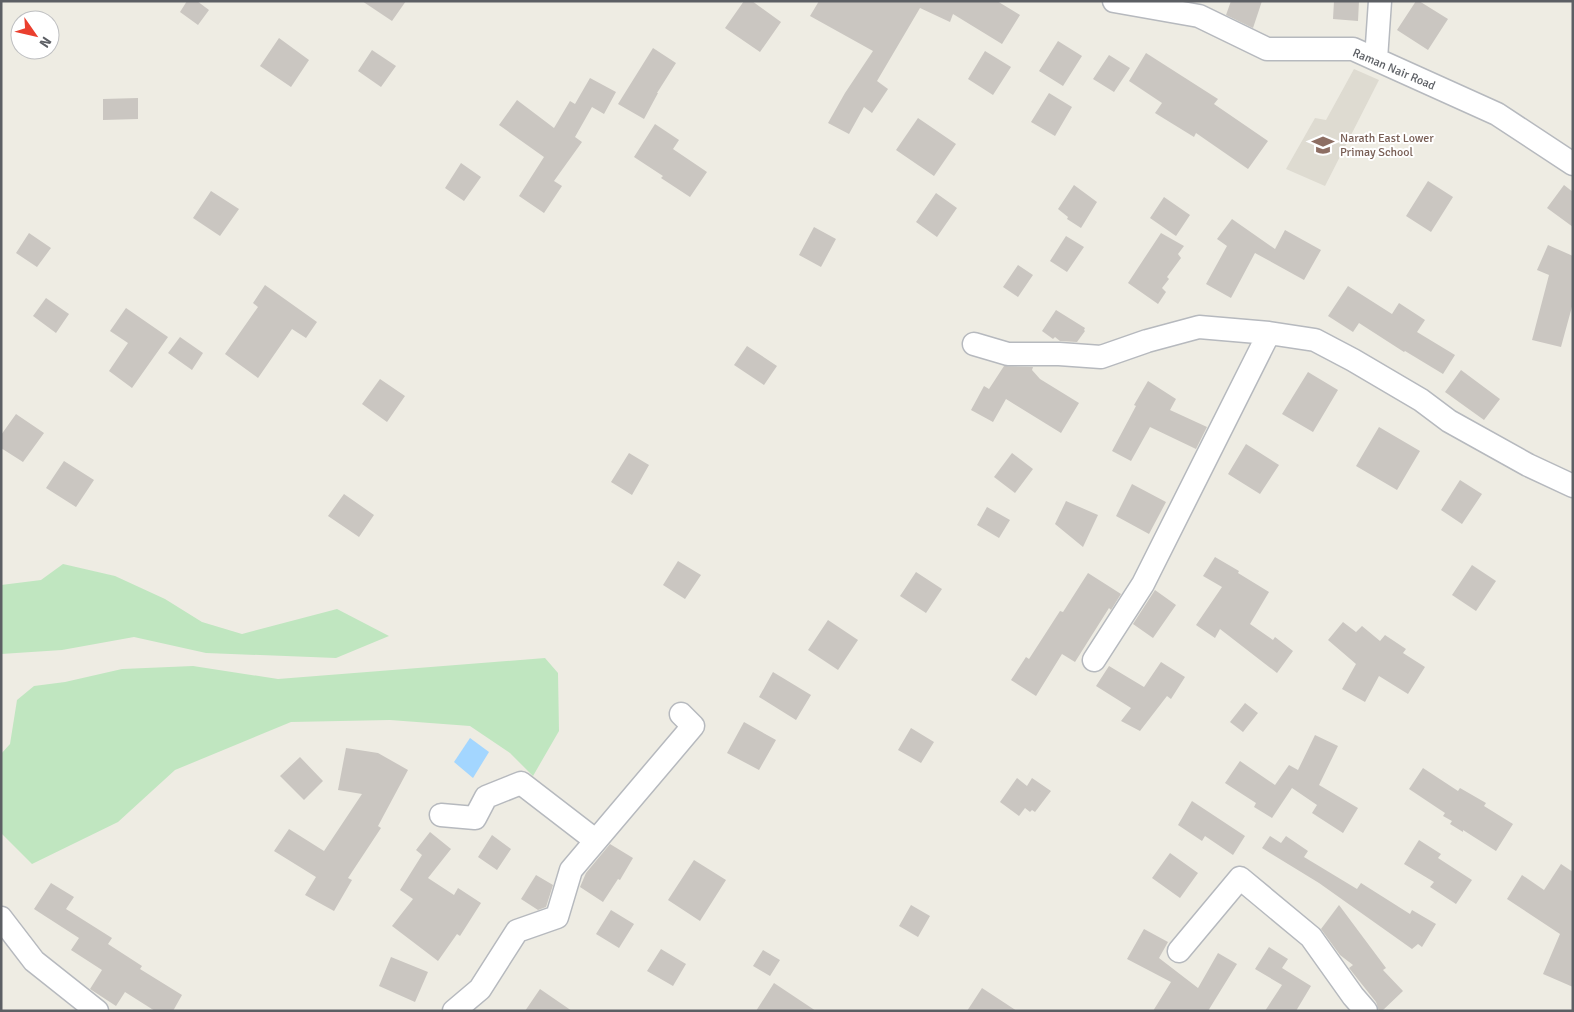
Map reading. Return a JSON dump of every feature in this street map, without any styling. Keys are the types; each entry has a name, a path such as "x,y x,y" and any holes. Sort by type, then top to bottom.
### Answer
{"street":[{"name":"Raman Nair Road","path":"1114,1 1199,16 1267,49 1353,49 1497,114 1573,164"},
{"path":"1376,59 1380,1"},
{"path":"974,344 1008,354 1059,354 1102,357 1147,341 1199,327 1269,333 1315,340 1354,360 1421,400 1449,421 1474,436 1528,465 1573,486"},
{"path":"1094,660 1143,584 1269,333"},
{"path":"454,1011 480,989 517,931 557,917 570,870 693,726 681,714"},
{"path":"441,815 475,818 486,797 520,784 596,840"},
{"path":"1179,951 1240,878 1311,937 1366,1011"},
{"path":"1,918 34,961 97,1011"}],"shaded area":[{"name":"Narath East Lower Primay School","path":"1354,69 1379,80 1325,186 1286,169 1315,118 1326,120"}],"green space":[{"path":"63,564 115,576 165,599 202,622 242,634 337,609 389,636 336,658 206,653 134,637 62,650 1,654 1,585 41,580"},
{"path":"545,658 558,673 559,731 533,776 510,753 470,726 390,720 291,722 175,770 118,822 32,864 1,833 1,754 10,744 17,700 34,686 65,682 122,669 193,666 278,679"}],"water":[{"path":"470,738 489,752 473,778 454,762"}],"building":[{"path":"187,1 197,1 209,10 198,25 180,12"},
{"path":"362,1 406,1 392,21"},
{"path":"744,1 752,1 781,22 760,52 725,28"},
{"path":"819,1 997,1 1020,15 1002,44 953,14 950,22 920,8 877,81 888,89 872,113 864,107 849,134 828,123 873,51 810,16"},
{"path":"1231,1 1262,1 1253,28 1226,15"},
{"path":"1334,1 1359,1 1358,21 1333,19"},
{"path":"1416,1 1448,19 1428,50 1397,30"},
{"path":"279,38 309,60 291,87 260,66"},
{"path":"1058,41 1082,56 1063,86 1039,71"},
{"path":"653,48 676,63 657,93 644,119 618,104"},
{"path":"372,50 396,66 381,87 358,71"},
{"path":"985,51 1011,67 993,95 968,79"},
{"path":"1146,53 1218,99 1214,104 1268,141 1248,169 1196,133 1194,137 1155,113 1162,103 1129,81"},
{"path":"1109,55 1130,68 1114,92 1093,79"},
{"path":"590,78 616,92 604,114 592,107 575,137 582,142 554,181 562,186 544,213 519,196 544,157 499,125 517,100 554,128 570,101 575,104"},
{"path":"1049,93 1072,107 1055,136 1031,122"},
{"path":"138,98 138,119 103,120 103,99"},
{"path":"918,118 956,144 934,176 896,150"},
{"path":"655,124 679,140 673,149 707,172 690,197 634,157"},
{"path":"461,163 481,177 464,201 445,188"},
{"path":"1428,181 1453,197 1431,232 1406,216"},
{"path":"1074,185 1097,202 1081,228 1067,219 1068,217 1058,209"},
{"path":"1564,185 1573,192 1573,227 1547,208"},
{"path":"211,191 239,209 220,236 193,218"},
{"path":"936,193 957,208 937,237 916,222"},
{"path":"1164,197 1190,215 1176,236 1150,218"},
{"path":"1232,219 1275,249 1285,230 1321,250 1304,280 1255,253 1231,298 1206,284 1227,246 1217,239"},
{"path":"814,227 836,239 821,267 799,255"},
{"path":"29,233 51,248 37,267 16,253"},
{"path":"1161,233 1184,246 1178,254 1181,258 1167,277 1169,279 1162,288 1166,292 1158,304 1128,283"},
{"path":"1066,236 1084,247 1067,272 1050,261"},
{"path":"1548,245 1573,256 1573,303 1561,347 1532,340 1549,275 1537,270"},
{"path":"1018,265 1033,275 1018,297 1003,287"},
{"path":"265,285 317,322 306,338 292,329 258,378 225,354 258,307 253,303"},
{"path":"1348,286 1392,314 1399,303 1425,320 1417,332 1455,355 1443,374 1359,323 1353,332 1328,316"},
{"path":"46,298 69,314 56,333 33,316"},
{"path":"126,308 168,337 132,388 109,371 128,343 110,331"},
{"path":"1056,310 1085,328 1077,342 1060,341 1055,337 1053,339 1042,331"},
{"path":"180,337 203,353 192,370 168,353"},
{"path":"747,346 777,366 764,385 734,365"},
{"path":"1004,366 1033,367 1032,370 1040,379 1079,403 1061,433 1006,399 993,422 971,410 984,386 989,389"},
{"path":"1461,370 1500,399 1484,420 1445,392"},
{"path":"1308,372 1338,390 1313,432 1282,414"},
{"path":"380,379 405,396 387,422 362,404"},
{"path":"1148,381 1176,399 1170,410 1207,427 1196,449 1150,427 1131,461 1112,451"},
{"path":"16,414 44,433 23,462 1,448 1,435"},
{"path":"1379,427 1420,451 1397,490 1356,466"},
{"path":"1246,444 1279,465 1260,494 1228,474"},
{"path":"629,453 649,465 632,495 611,482"},
{"path":"1012,453 1033,469 1015,493 994,477"},
{"path":"64,461 94,480 76,507 46,488"},
{"path":"1460,480 1482,494 1462,524 1441,510"},
{"path":"1132,484 1166,502 1149,534 1116,516"},
{"path":"344,494 374,515 359,537 328,516"},
{"path":"1066,501 1098,515 1083,547 1055,524"},
{"path":"987,507 1010,520 999,538 977,525"},
{"path":"1215,557 1269,592 1250,624 1273,640 1275,637 1293,651 1277,673 1220,629 1215,638 1196,625 1222,587 1203,576"},
{"path":"678,561 701,575 685,599 663,585"},
{"path":"1472,565 1496,581 1476,611 1452,595"},
{"path":"916,572 942,589 926,613 900,596"},
{"path":"1088,573 1121,594 1111,610 1109,608 1075,662 1062,654 1036,696 1011,680 1026,657 1029,659 1060,611 1063,612"},
{"path":"1155,590 1176,605 1153,638 1133,624"},
{"path":"828,620 858,640 838,670 808,650"},
{"path":"1343,622 1356,632 1362,626 1380,641 1385,635 1406,649 1403,653 1425,667 1408,694 1379,676 1365,702 1342,689 1356,664 1328,640"},
{"path":"1161,662 1185,677 1171,699 1167,696 1140,731 1121,721 1131,708 1096,686 1109,666 1144,687"},
{"path":"773,672 811,695 796,720 759,697"},
{"path":"1245,703 1258,713 1243,732 1230,722"},
{"path":"744,722 776,740 759,770 727,753"},
{"path":"911,728 934,742 921,763 898,750"},
{"path":"1315,735 1338,746 1319,785 1358,808 1343,833 1312,813 1317,805 1292,788 1272,818 1254,807 1256,803 1225,783 1240,761 1275,785 1289,765 1298,770"},
{"path":"346,748 378,753 408,770 378,826 381,828 348,878 352,880 334,911 305,895 316,877 274,851 289,829 324,851 362,794 338,790"},
{"path":"300,757 323,781 304,800 280,776"},
{"path":"1423,768 1458,791 1460,788 1486,803 1484,806 1513,824 1496,851 1450,824 1452,821 1443,816 1445,813 1409,789"},
{"path":"1017,778 1027,786 1032,778 1051,791 1035,812 1032,810 1030,812 1025,808 1019,816 1000,802"},
{"path":"1192,801 1245,836 1233,855 1205,836 1202,841 1178,825"},
{"path":"430,832 451,849 428,878 454,895 458,888 481,903 460,936 457,934 438,961 392,926 413,899 400,890 422,855 416,850"},
{"path":"492,835 511,849 497,870 478,857"},
{"path":"1270,836 1281,843 1286,836 1308,851 1304,857 1357,889 1361,883 1410,914 1412,910 1436,924 1422,947 1418,944 1412,949 1319,883 1262,848"},
{"path":"1419,840 1441,854 1438,858 1472,880 1456,904 1430,887 1434,882 1404,864"},
{"path":"610,844 633,858 620,880 618,879 603,902 580,887 586,873"},
{"path":"1170,853 1198,873 1180,898 1152,878"},
{"path":"694,860 726,880 700,921 668,900"},
{"path":"1561,864 1573,872 1573,987 1543,974 1560,934 1507,899 1522,875 1544,890"},
{"path":"536,875 553,885 546,907 538,910 521,899"},
{"path":"51,883 74,897 66,909 112,938 108,944 142,966 140,969 182,995 173,1011 155,1011 125,992 116,1006 90,989 102,970 71,950 79,938 34,909"},
{"path":"911,905 930,916 918,937 899,926"},
{"path":"1339,905 1386,968 1383,970 1403,991 1382,1011 1379,1011 1376,1002 1349,968 1353,965 1340,955 1321,929"},
{"path":"611,910 634,924 619,948 596,934"},
{"path":"1144,929 1168,942 1159,958 1198,988 1218,953 1237,964 1208,1011 1153,1011 1171,982 1127,959"},
{"path":"1269,947 1288,959 1282,968 1311,986 1296,1011 1265,1011 1282,985 1255,969"},
{"path":"661,949 686,964 673,986 647,971"},
{"path":"763,950 780,960 770,976 753,966"},
{"path":"391,957 428,972 415,1002 379,986"},
{"path":"774,983 816,1011 756,1011"},
{"path":"982,988 1017,1011 967,1011"},
{"path":"540,989 572,1011 525,1011"}],"place":[{"name":"Narath East Lower Primay School","path":"1323,145"}]}
